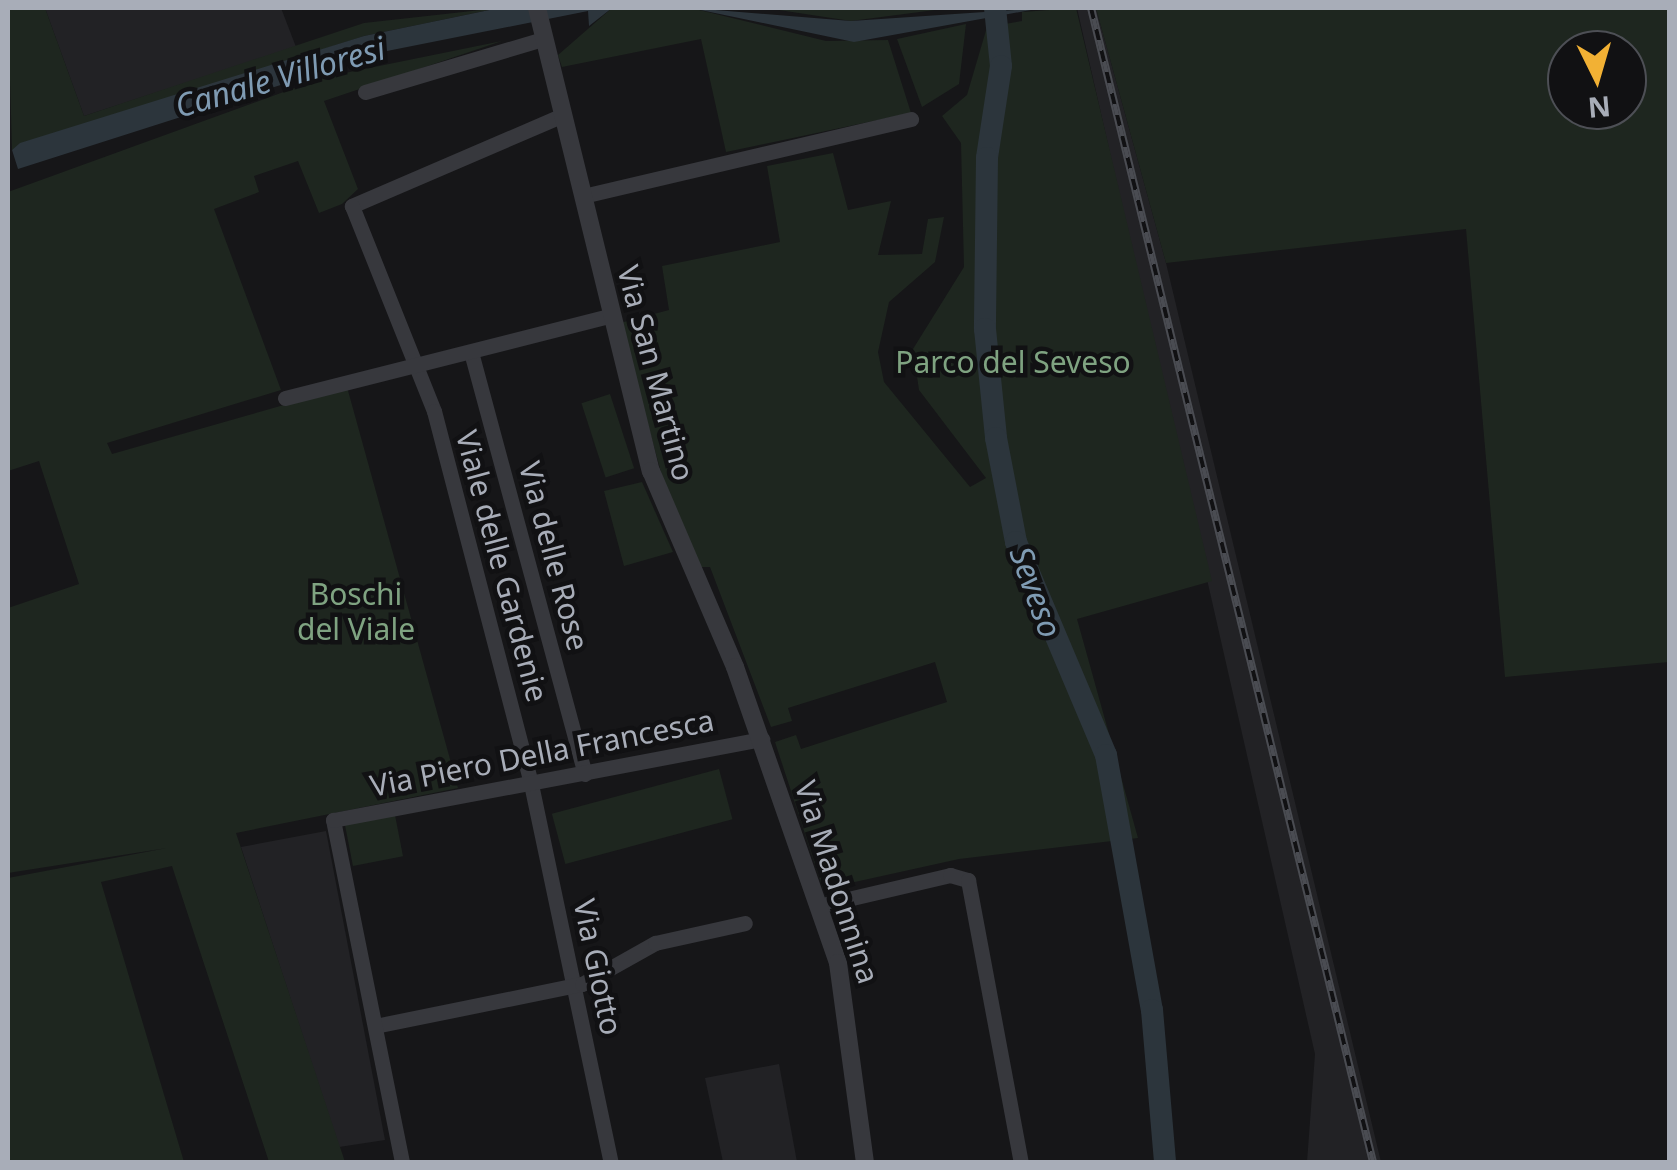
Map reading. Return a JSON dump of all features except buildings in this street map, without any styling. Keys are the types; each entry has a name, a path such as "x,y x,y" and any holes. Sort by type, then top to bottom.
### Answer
{"street":[{"path":"365,92 540,24"},
{"name":"Via San Martino","path":"540,24 610,316 659,494 762,739"},
{"name":"Viale delle Gardenie","path":"531,784 434,411 411,365 352,216 356,196 563,115"},
{"path":"583,196 911,119"},
{"path":"285,398 610,316"},
{"name":"Via delle Rose","path":"471,352 585,774"},
{"name":"Via Piero Della Francesca","path":"375,1026 332,820 762,739"},
{"name":"Via Madonnina","path":"762,739 848,1004 865,1162"},
{"name":"Via Giotto","path":"531,784 611,1162"},
{"path":"818,906 950,875 972,886 1021,1162"},
{"path":"402,1162 375,1026 574,986 655,943 745,923"}],"shaded area":[{"path":"45,8 281,8 296,47 84,116"},
{"path":"1077,8 1096,8 1166,263 1381,1162 1307,1162 1315,1054"},
{"path":"326,831 385,1140 339,1147 241,847"},
{"path":"779,1064 797,1162 723,1162 705,1078"}],"green space":[{"path":"8,8 45,8 84,116 364,23 499,8 364,36 12,150"},
{"path":"612,8 691,8 826,41 888,40 911,113 726,152 701,39 562,67 558,55"},
{"path":"766,8 950,8 851,21"},
{"name":"Parco del Seveso","path":"1076,8 1212,581 1077,619 1138,838 959,859 823,889 775,742 796,735 801,749 947,702 935,662 788,708 792,721 771,727 710,567 701,567 664,483 620,323 669,310 662,266 780,242 767,166 833,153 848,210 891,201 878,255 922,254 928,219 944,217 935,262 889,302 878,352 884,382 970,487 986,478 919,390 913,349 964,267 961,143 942,116 967,95 987,27 1022,21 1022,12"},
{"path":"1096,8 1669,8 1669,662 1505,677 1466,229 1166,263"},
{"path":"966,24 959,84 922,107 897,39"},
{"name":"Boschi del Viale","path":"502,41 324,101 358,189 342,204 319,213 298,161 254,176 259,192 214,209 281,390 107,443 112,454 347,387 458,788 236,833 345,1162 269,1162 172,866 101,882 184,1162 8,1162 8,878 167,848 8,873 8,608 79,584 39,461 8,471 8,192 325,77"},
{"path":"610,394 634,468 606,477 581,403"},
{"path":"642,482 673,552 624,566 604,491"},
{"path":"719,769 732,819 565,864 552,814"},
{"path":"395,815 403,856 353,866 345,825"}],"water":[{"name":"Canale Villoresi","path":"499,8 612,8 589,26 588,11 387,51 18,169 12,150 20,143 364,36"},
{"path":"691,8 851,21 1042,8 854,42"}],"waterway":[{"name":"Seveso","path":"995,8 1001,66 987,158 985,329 996,438 1016,542 1106,755 1152,1010 1165,1162"}],"railway":[{"path":"1091,8 1373,1162"}]}
